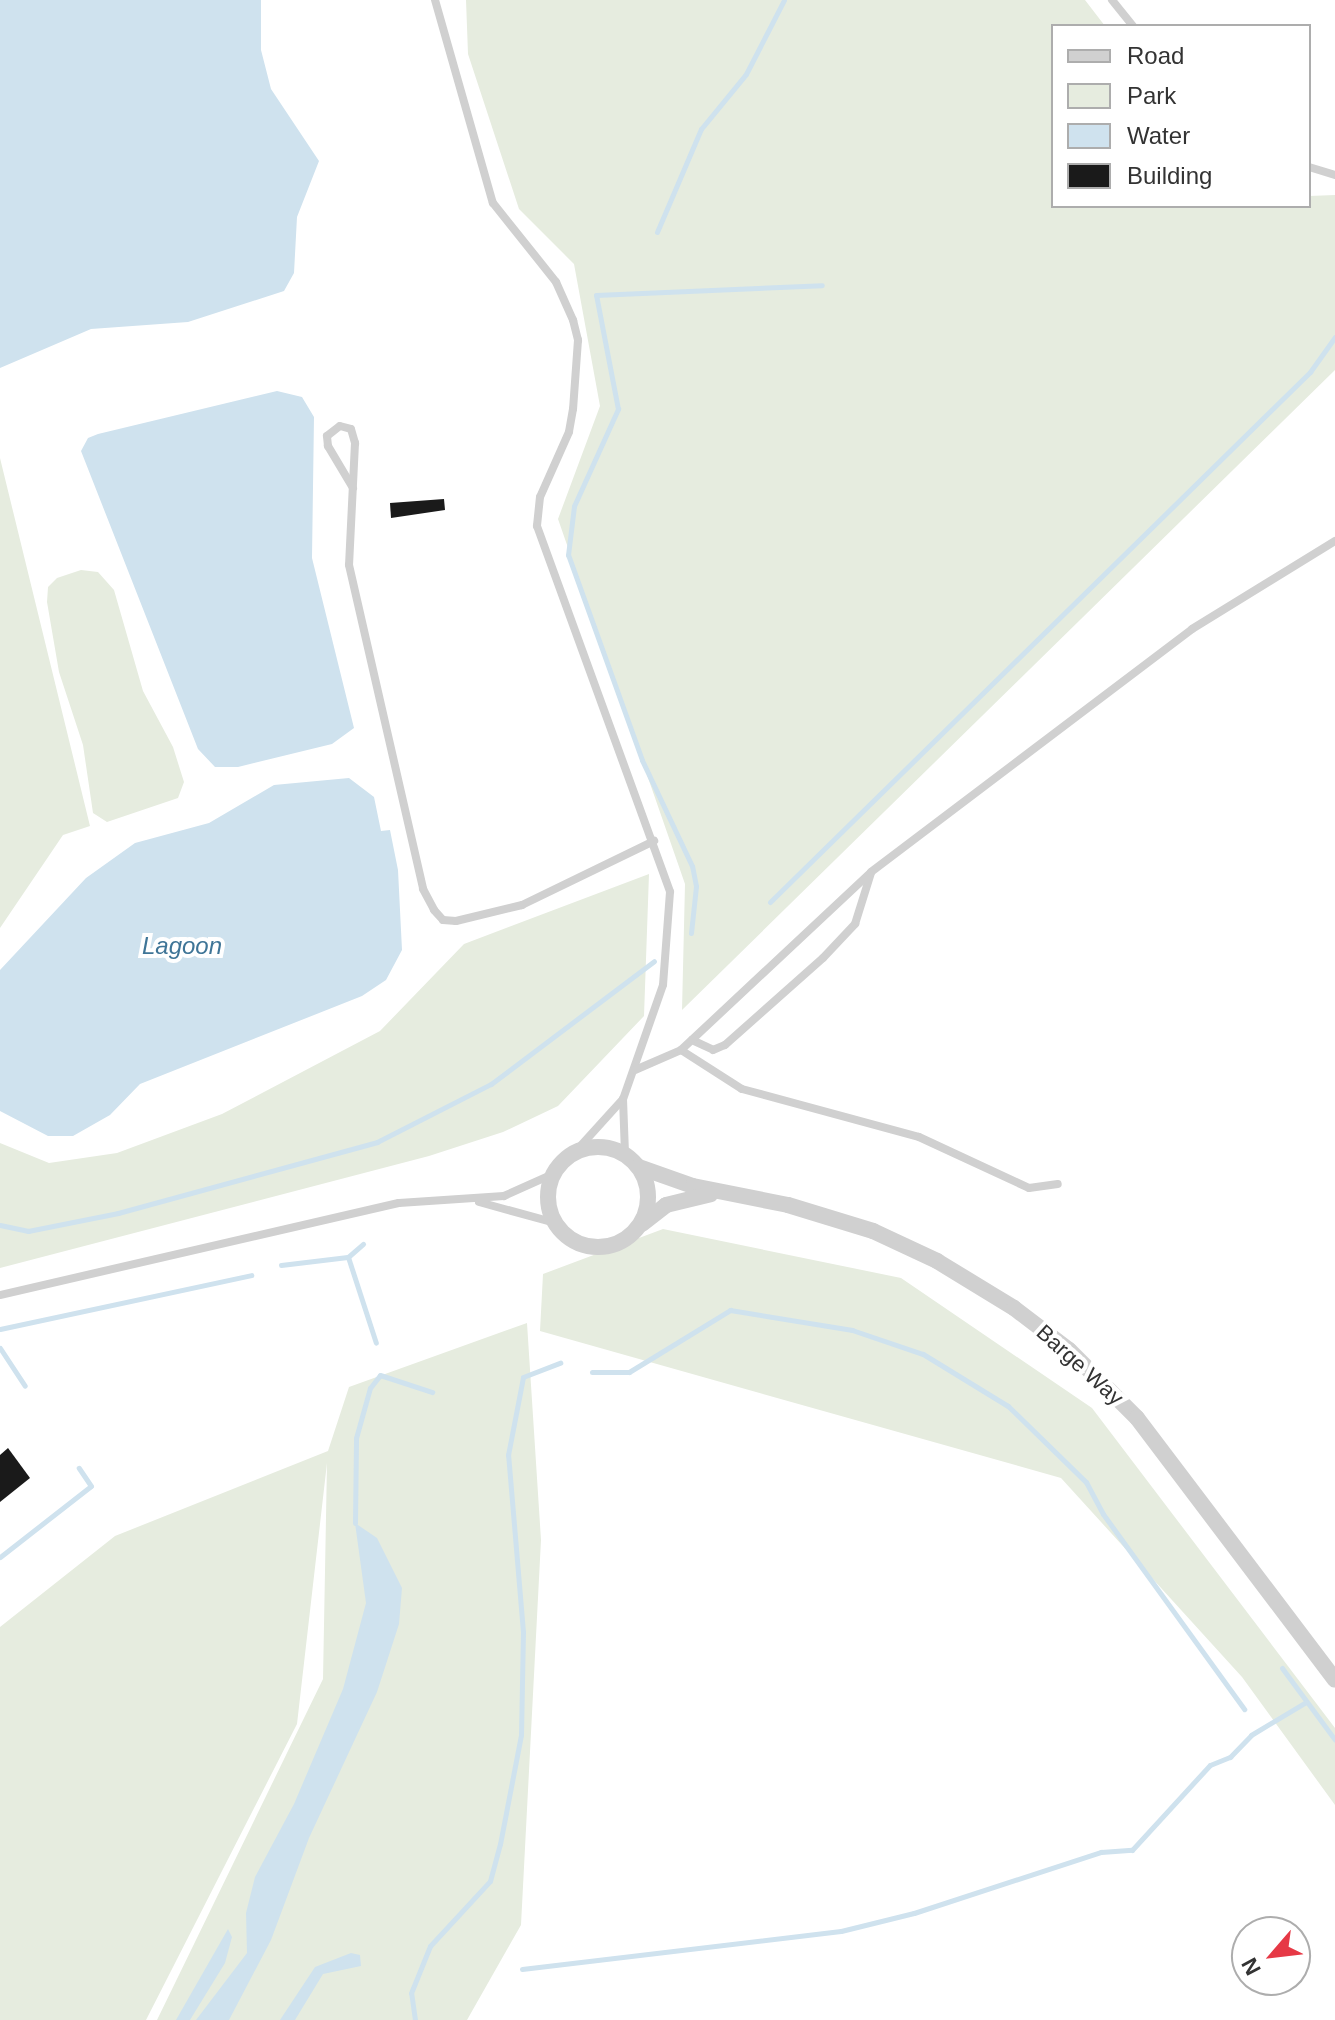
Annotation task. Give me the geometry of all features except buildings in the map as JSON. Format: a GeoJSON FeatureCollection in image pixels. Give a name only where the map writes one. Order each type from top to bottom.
{"type":"FeatureCollection","features":[{"type":"Feature","properties":{"kind":"street"},"geometry":{"type":"LineString","coordinates":[[601,1147],[625,1154],[639,1167],[649,1197],[639,1227],[627,1238],[598,1247],[569,1238],[555,1223],[548,1191],[553,1174],[576,1151],[601,1147]]}},
{"type":"Feature","properties":{"kind":"street","name":"Barge Way"},"geometry":{"type":"LineString","coordinates":[[639,1167],[720,1193],[788,1205],[890,1238],[979,1285],[1069,1350],[1153,1437],[1335,1680]]}},
{"type":"Feature","properties":{"kind":"street","name":"Barge Way"},"geometry":{"type":"LineString","coordinates":[[639,1227],[666,1205],[720,1193]]}},
{"type":"Feature","properties":{"kind":"lane"},"geometry":{"type":"LineString","coordinates":[[435,0],[493,203],[556,282],[573,320],[578,340],[569,432],[540,497],[537,526],[670,892],[669,948],[660,998],[623,1099],[620,1131],[625,1154]]}},
{"type":"Feature","properties":{"kind":"lane"},"geometry":{"type":"LineString","coordinates":[[1112,0],[1131,24]]}},
{"type":"Feature","properties":{"kind":"lane"},"geometry":{"type":"LineString","coordinates":[[1311,168],[1335,175]]}},
{"type":"Feature","properties":{"kind":"lane"},"geometry":{"type":"LineString","coordinates":[[353,488],[327,441],[340,426],[347,426],[354,439],[353,488],[349,565],[423,889],[434,910],[451,921],[522,905],[654,841]]}},
{"type":"Feature","properties":{"kind":"lane"},"geometry":{"type":"LineString","coordinates":[[635,1070],[681,1050],[871,872],[1192,629],[1335,541]]}},
{"type":"Feature","properties":{"kind":"lane"},"geometry":{"type":"LineString","coordinates":[[692,1040],[713,1050],[725,1045],[823,958],[855,924],[871,872]]}},
{"type":"Feature","properties":{"kind":"lane"},"geometry":{"type":"LineString","coordinates":[[681,1050],[742,1089],[919,1137],[1029,1188],[1058,1184]]}},
{"type":"Feature","properties":{"kind":"lane"},"geometry":{"type":"LineString","coordinates":[[576,1151],[623,1099]]}},
{"type":"Feature","properties":{"kind":"lane"},"geometry":{"type":"LineString","coordinates":[[0,1295],[399,1203],[474,1201],[504,1196],[553,1174]]}},
{"type":"Feature","properties":{"kind":"lane"},"geometry":{"type":"LineString","coordinates":[[474,1201],[555,1223]]}},
{"type":"Feature","properties":{"kind":"green space"},"geometry":{"type":"Polygon","coordinates":[[[466,0],[1085,0],[1103,24],[1051,24],[1051,208],[1311,208],[1311,196],[1335,195],[1335,370],[682,1010],[685,884],[558,519],[600,406],[574,264],[519,209],[468,54],[466,0]]]}},
{"type":"Feature","properties":{"kind":"green space"},"geometry":{"type":"Polygon","coordinates":[[[0,458],[90,826],[63,835],[0,928],[0,458]]]}},
{"type":"Feature","properties":{"kind":"green space"},"geometry":{"type":"Polygon","coordinates":[[[81,570],[98,572],[114,590],[143,691],[173,747],[184,782],[178,798],[107,822],[93,813],[83,745],[59,672],[47,602],[48,587],[57,578],[81,570]]]}},
{"type":"Feature","properties":{"kind":"green space"},"geometry":{"type":"Polygon","coordinates":[[[649,874],[644,1016],[558,1106],[503,1132],[429,1156],[0,1268],[0,1143],[49,1163],[117,1153],[222,1114],[380,1031],[464,944],[649,874]]]}},
{"type":"Feature","properties":{"kind":"green space"},"geometry":{"type":"Polygon","coordinates":[[[663,1229],[901,1278],[1092,1408],[1335,1728],[1335,1805],[1242,1677],[1061,1478],[540,1331],[543,1274],[663,1229]]]}},
{"type":"Feature","properties":{"kind":"green space"},"geometry":{"type":"Polygon","coordinates":[[[527,1323],[541,1540],[521,1925],[467,2020],[157,2020],[323,1679],[327,1463],[297,1724],[146,2020],[0,2020],[0,1627],[115,1536],[328,1451],[349,1387],[527,1323]]]}},
{"type":"Feature","properties":{"kind":"water"},"geometry":{"type":"Polygon","coordinates":[[[0,0],[261,0],[261,50],[271,89],[319,161],[297,217],[294,273],[284,291],[188,322],[91,329],[0,368],[0,0]]]}},
{"type":"Feature","properties":{"kind":"water"},"geometry":{"type":"Polygon","coordinates":[[[277,391],[302,397],[314,417],[312,558],[354,728],[332,744],[238,767],[215,767],[198,749],[81,451],[88,438],[98,434],[277,391]]]}},
{"type":"Feature","properties":{"kind":"water","name":"Lagoon"},"geometry":{"type":"Polygon","coordinates":[[[349,778],[374,797],[381,831],[390,830],[398,870],[402,950],[386,980],[362,996],[140,1084],[110,1115],[73,1136],[48,1136],[0,1111],[0,970],[86,878],[135,843],[209,823],[274,785],[349,778]]]}},
{"type":"Feature","properties":{"kind":"water"},"geometry":{"type":"Polygon","coordinates":[[[355,1523],[377,1538],[402,1588],[399,1624],[377,1692],[309,1838],[271,1940],[229,2020],[196,2020],[247,1953],[246,1913],[255,1877],[294,1804],[343,1689],[366,1603],[355,1523]]]}},
{"type":"Feature","properties":{"kind":"water"},"geometry":{"type":"Polygon","coordinates":[[[228,1929],[232,1937],[225,1963],[190,2020],[176,2020],[228,1929]]]}},
{"type":"Feature","properties":{"kind":"water"},"geometry":{"type":"Polygon","coordinates":[[[351,1953],[360,1955],[361,1966],[323,1974],[295,2020],[280,2020],[315,1967],[351,1953]]]}},
{"type":"Feature","properties":{"kind":"waterway"},"geometry":{"type":"LineString","coordinates":[[657,232],[701,129],[746,74],[784,0]]}},
{"type":"Feature","properties":{"kind":"waterway"},"geometry":{"type":"LineString","coordinates":[[691,933],[696,886],[692,866],[642,760],[568,555],[574,506],[618,409],[596,295],[822,285]]}},
{"type":"Feature","properties":{"kind":"waterway"},"geometry":{"type":"LineString","coordinates":[[770,902],[1310,372],[1335,337]]}},
{"type":"Feature","properties":{"kind":"waterway"},"geometry":{"type":"LineString","coordinates":[[0,1225],[28,1231],[118,1213],[377,1142],[491,1084],[654,961]]}},
{"type":"Feature","properties":{"kind":"waterway"},"geometry":{"type":"LineString","coordinates":[[348,1257],[363,1244]]}},
{"type":"Feature","properties":{"kind":"waterway"},"geometry":{"type":"LineString","coordinates":[[281,1265],[348,1257],[376,1343]]}},
{"type":"Feature","properties":{"kind":"waterway"},"geometry":{"type":"LineString","coordinates":[[0,1329],[251,1275]]}},
{"type":"Feature","properties":{"kind":"waterway"},"geometry":{"type":"LineString","coordinates":[[592,1372],[629,1372],[730,1310],[852,1330],[923,1354],[1008,1406],[1086,1482],[1103,1514],[1244,1709]]}},
{"type":"Feature","properties":{"kind":"waterway"},"geometry":{"type":"LineString","coordinates":[[0,1348],[25,1386]]}},
{"type":"Feature","properties":{"kind":"waterway"},"geometry":{"type":"LineString","coordinates":[[415,2020],[411,1993],[430,1946],[490,1881],[500,1844],[521,1735],[523,1632],[508,1455],[523,1377],[560,1363]]}},
{"type":"Feature","properties":{"kind":"waterway"},"geometry":{"type":"LineString","coordinates":[[355,1523],[356,1438],[370,1388],[380,1375],[432,1392]]}},
{"type":"Feature","properties":{"kind":"waterway"},"geometry":{"type":"LineString","coordinates":[[0,1557],[91,1486],[79,1468]]}},
{"type":"Feature","properties":{"kind":"waterway"},"geometry":{"type":"LineString","coordinates":[[1282,1668],[1335,1740]]}},
{"type":"Feature","properties":{"kind":"waterway"},"geometry":{"type":"LineString","coordinates":[[522,1969],[841,1931],[914,1913],[1101,1852],[1132,1850],[1210,1765],[1230,1757],[1251,1735],[1306,1702]]}}]}
